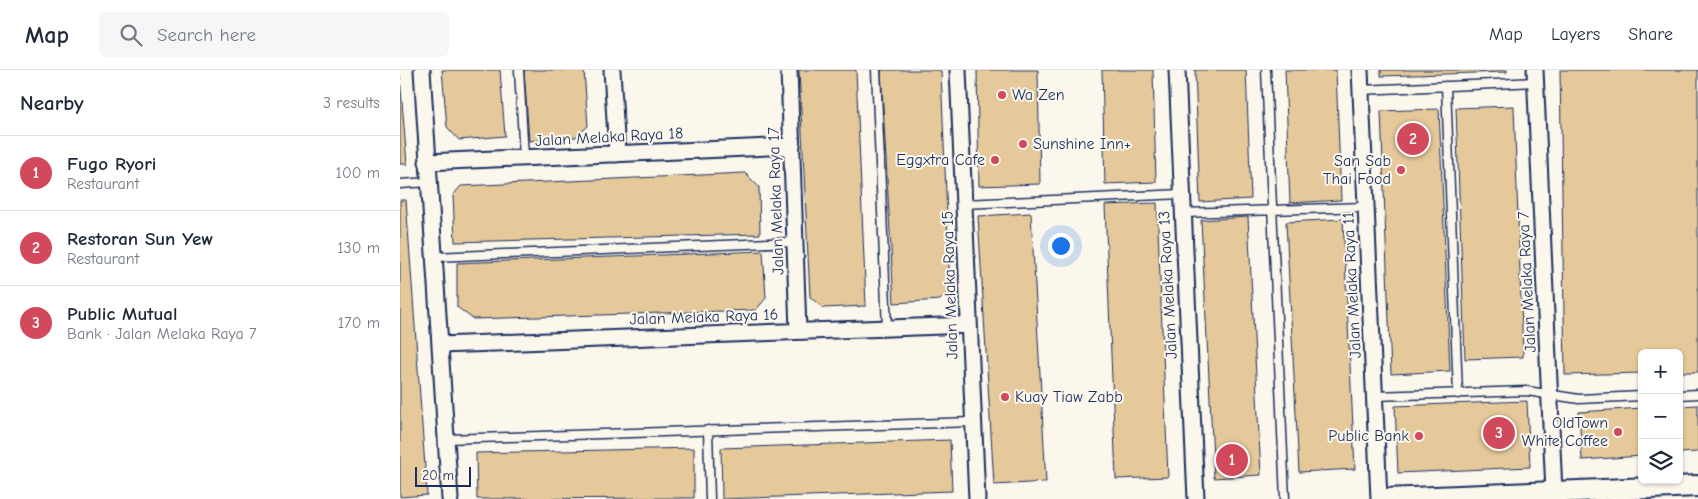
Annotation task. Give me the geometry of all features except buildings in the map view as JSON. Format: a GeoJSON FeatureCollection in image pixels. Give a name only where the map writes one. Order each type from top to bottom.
{"type":"FeatureCollection","features":[{"type":"Feature","properties":{"kind":"main road"},"geometry":{"type":"LineString","coordinates":[[1386,499],[1564,494],[1698,486]]}},
{"type":"Feature","properties":{"kind":"street"},"geometry":{"type":"LineString","coordinates":[[422,70],[450,499]]}},
{"type":"Feature","properties":{"kind":"street"},"geometry":{"type":"LineString","coordinates":[[612,70],[617,154]]}},
{"type":"Feature","properties":{"kind":"street","name":"Jalan Melaka Raya 17"},"geometry":{"type":"LineString","coordinates":[[789,70],[798,331]]}},
{"type":"Feature","properties":{"kind":"street","name":"Jalan Melaka Raya 15"},"geometry":{"type":"LineString","coordinates":[[958,70],[976,499]]}},
{"type":"Feature","properties":{"kind":"street","name":"Jalan Melaka Raya 13"},"geometry":{"type":"LineString","coordinates":[[1177,70],[1196,499]]}},
{"type":"Feature","properties":{"kind":"street","name":"Jalan Melaka Raya 11"},"geometry":{"type":"LineString","coordinates":[[1360,70],[1379,499]]}},
{"type":"Feature","properties":{"kind":"street","name":"Jalan Melaka Raya 7"},"geometry":{"type":"LineString","coordinates":[[1536,76],[1550,395],[1564,494]]}},
{"type":"Feature","properties":{"kind":"street","name":"Jalan Melaka Raya 18"},"geometry":{"type":"LineString","coordinates":[[428,162],[792,146]]}},
{"type":"Feature","properties":{"kind":"street","name":"Jalan Melaka Raya 16"},"geometry":{"type":"LineString","coordinates":[[440,345],[970,325]]}},
{"type":"Feature","properties":{"kind":"lane"},"geometry":{"type":"LineString","coordinates":[[519,70],[524,158]]}},
{"type":"Feature","properties":{"kind":"lane"},"geometry":{"type":"LineString","coordinates":[[876,70],[887,328]]}},
{"type":"Feature","properties":{"kind":"lane"},"geometry":{"type":"LineString","coordinates":[[1266,70],[1285,499]]}},
{"type":"Feature","properties":{"kind":"lane"},"geometry":{"type":"LineString","coordinates":[[1361,90],[1446,86],[1536,76]]}},
{"type":"Feature","properties":{"kind":"lane"},"geometry":{"type":"LineString","coordinates":[[1446,86],[1458,394]]}},
{"type":"Feature","properties":{"kind":"lane"},"geometry":{"type":"LineString","coordinates":[[400,184],[429,182]]}},
{"type":"Feature","properties":{"kind":"lane"},"geometry":{"type":"LineString","coordinates":[[964,204],[1182,194]]}},
{"type":"Feature","properties":{"kind":"lane"},"geometry":{"type":"LineString","coordinates":[[1183,213],[1366,207]]}},
{"type":"Feature","properties":{"kind":"lane"},"geometry":{"type":"LineString","coordinates":[[434,257],[795,242]]}},
{"type":"Feature","properties":{"kind":"lane"},"geometry":{"type":"LineString","coordinates":[[1375,396],[1527,391],[1579,399],[1638,396]]}},
{"type":"Feature","properties":{"kind":"lane"},"geometry":{"type":"LineString","coordinates":[[1683,395],[1698,394]]}},
{"type":"Feature","properties":{"kind":"lane"},"geometry":{"type":"LineString","coordinates":[[447,439],[973,422]]}},
{"type":"Feature","properties":{"kind":"lane"},"geometry":{"type":"LineString","coordinates":[[708,430],[710,499]]}},
{"type":"Feature","properties":{"kind":"place","name":"Wa Zen"},"geometry":{"type":"Point","coordinates":[1002,95]}},
{"type":"Feature","properties":{"kind":"place","name":"Restoran Sun Yew"},"geometry":{"type":"Point","coordinates":[1413,139]}},
{"type":"Feature","properties":{"kind":"place","name":"Sunshine Inn+"},"geometry":{"type":"Point","coordinates":[1023,144]}},
{"type":"Feature","properties":{"kind":"place","name":"Eggxtra Cafe"},"geometry":{"type":"Point","coordinates":[995,160]}},
{"type":"Feature","properties":{"kind":"place","name":"San Sab Thai Food"},"geometry":{"type":"Point","coordinates":[1401,170]}},
{"type":"Feature","properties":{"kind":"place","name":"Kuay Tiaw Zabb"},"geometry":{"type":"Point","coordinates":[1005,397]}},
{"type":"Feature","properties":{"kind":"place","name":"OldTown White Coffee"},"geometry":{"type":"Point","coordinates":[1618,432]}},
{"type":"Feature","properties":{"kind":"place","name":"Public Mutual"},"geometry":{"type":"Point","coordinates":[1499,433]}},
{"type":"Feature","properties":{"kind":"place","name":"Public Bank"},"geometry":{"type":"Point","coordinates":[1419,436]}},
{"type":"Feature","properties":{"kind":"place","name":"Fugo Ryori"},"geometry":{"type":"Point","coordinates":[1232,460]}}]}
